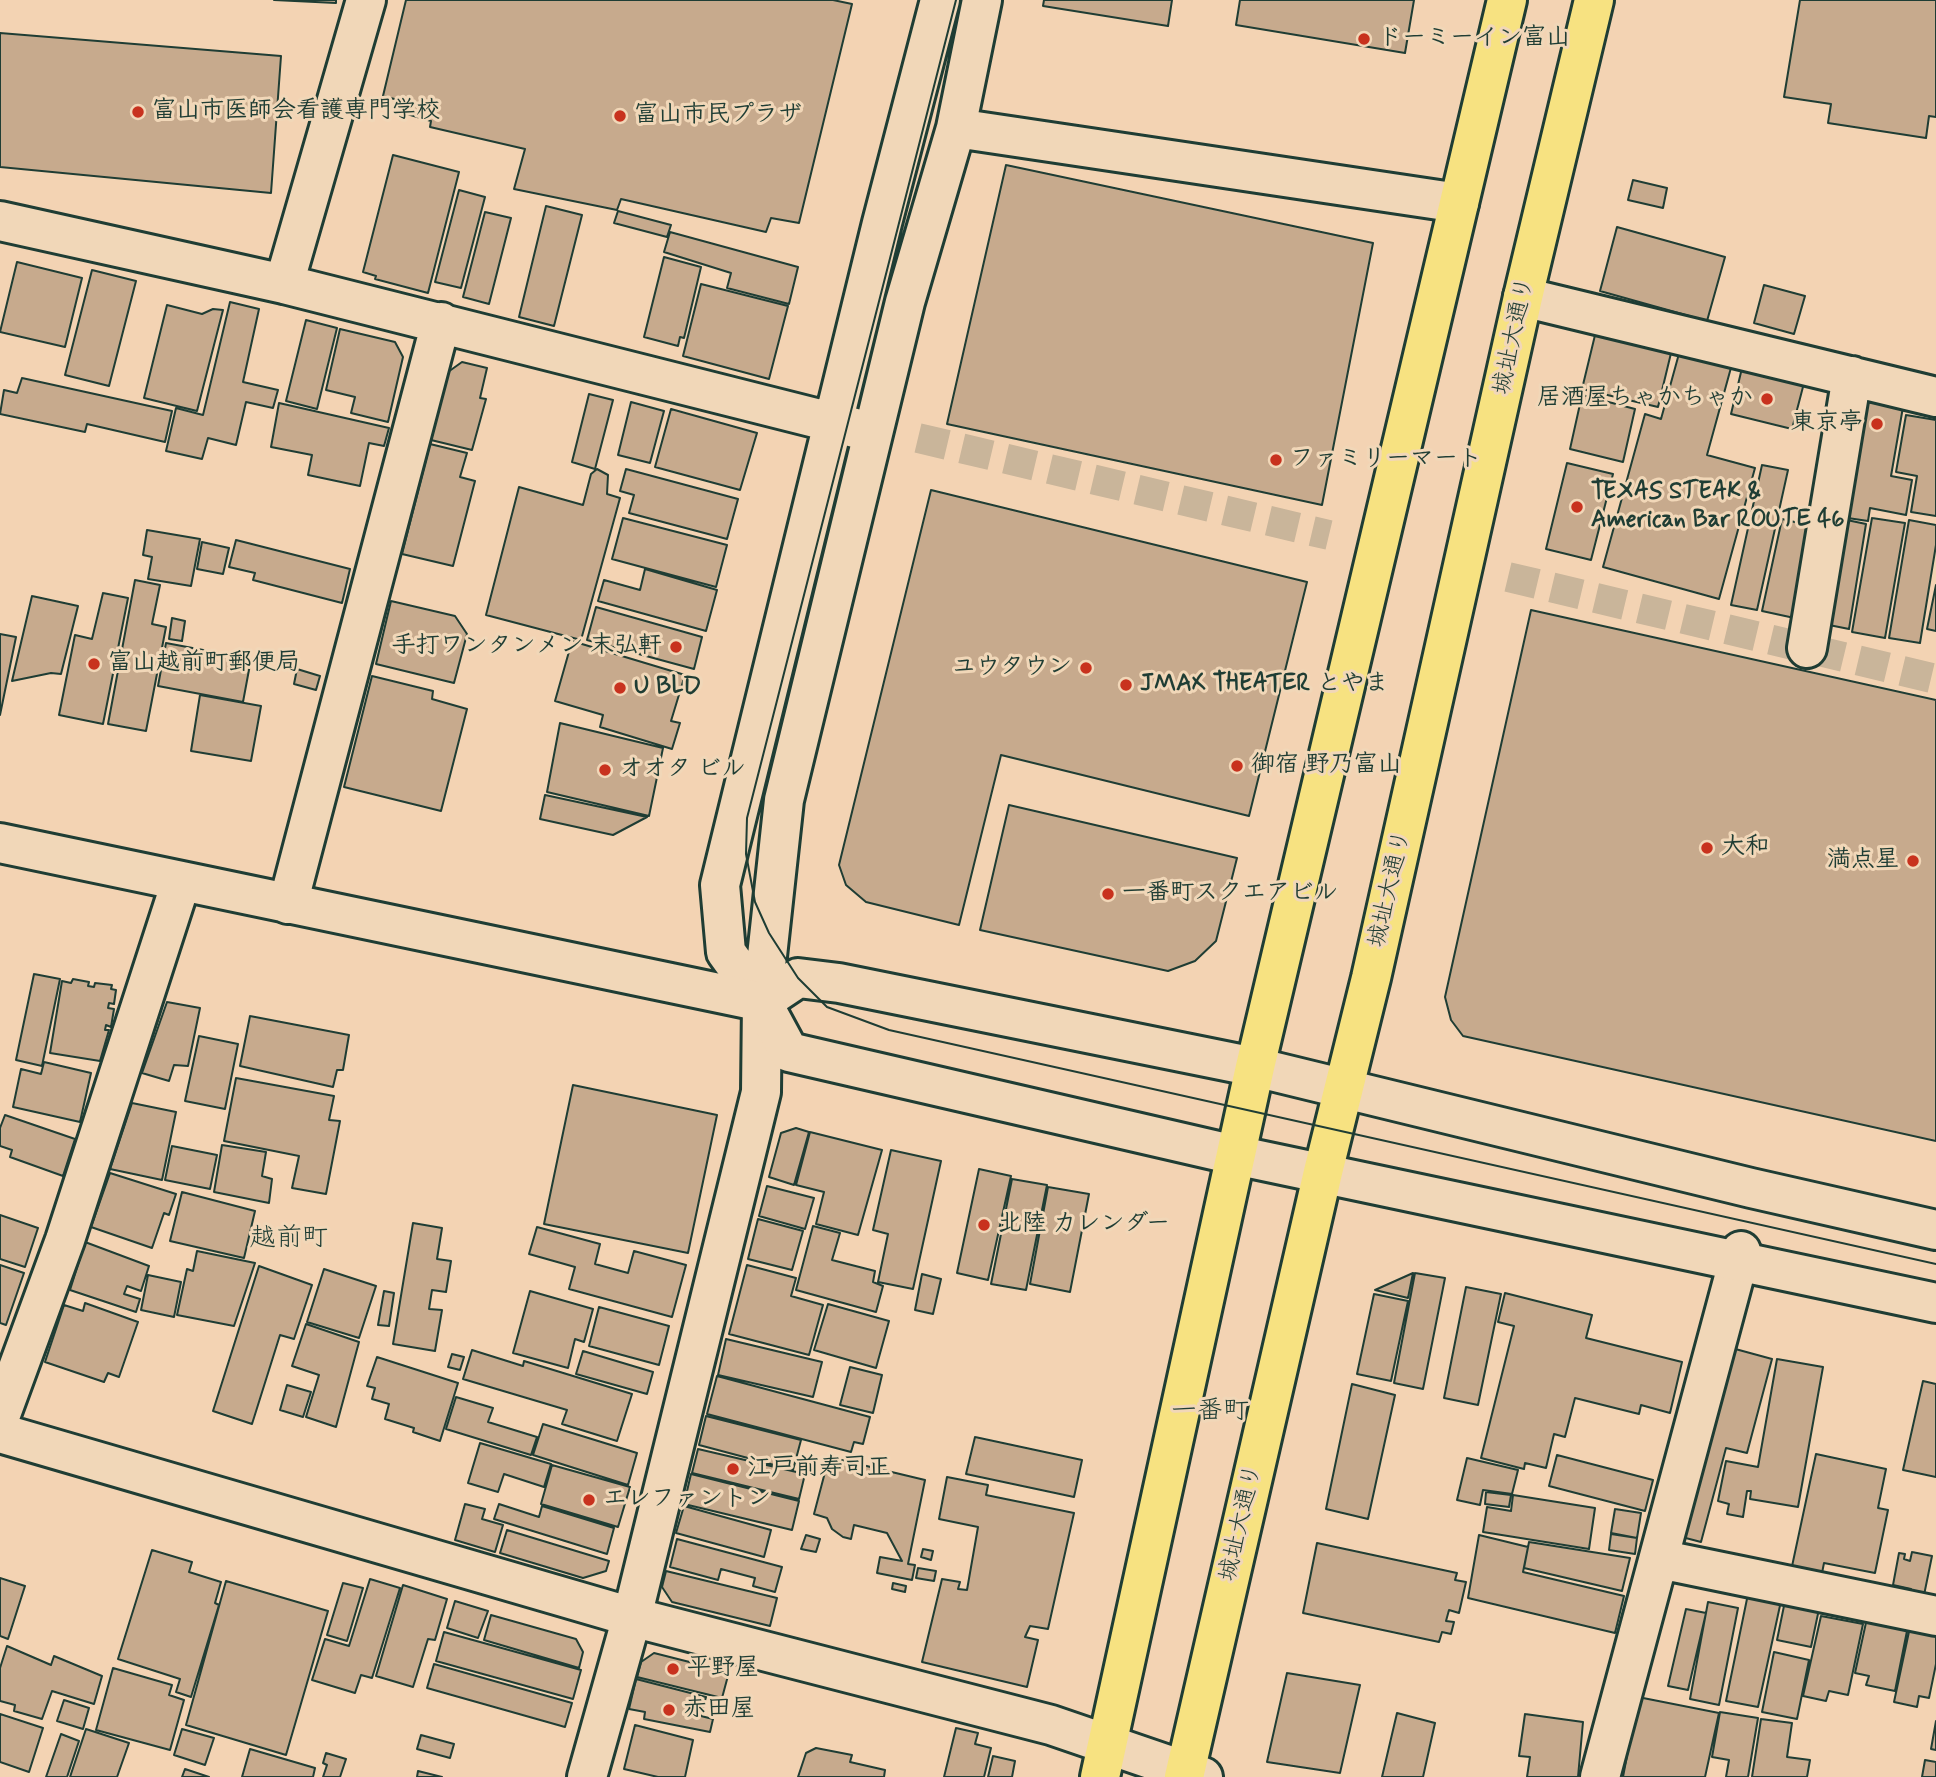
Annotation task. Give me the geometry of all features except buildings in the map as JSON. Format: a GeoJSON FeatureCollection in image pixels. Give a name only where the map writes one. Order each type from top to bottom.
{"type":"FeatureCollection","features":[{"type":"Feature","properties":{"kind":"highway"},"geometry":{"type":"LineString","coordinates":[[1104,1761],[1255,1067],[1507,0]]}},
{"type":"Feature","properties":{"kind":"highway","name":"城址大通り"},"geometry":{"type":"LineString","coordinates":[[1191,1775],[1323,1172],[1346,1089],[1465,567],[1523,297],[1594,0]]}},
{"type":"Feature","properties":{"kind":"street"},"geometry":{"type":"LineString","coordinates":[[284,284],[366,0]]}},
{"type":"Feature","properties":{"kind":"street"},"geometry":{"type":"LineString","coordinates":[[940,0],[720,885],[726,952],[762,1002],[789,1052],[1235,1155],[1739,1256],[1936,1303]]}},
{"type":"Feature","properties":{"kind":"street"},"geometry":{"type":"LineString","coordinates":[[587,1777],[632,1617],[761,1092],[762,1002],[784,800],[905,302],[956,128],[982,0]]}},
{"type":"Feature","properties":{"kind":"street"},"geometry":{"type":"LineString","coordinates":[[956,128],[1459,203]]}},
{"type":"Feature","properties":{"kind":"street"},"geometry":{"type":"LineString","coordinates":[[0,221],[284,284],[873,432]]}},
{"type":"Feature","properties":{"kind":"street"},"geometry":{"type":"LineString","coordinates":[[1523,297],[1936,397]]}},
{"type":"Feature","properties":{"kind":"street"},"geometry":{"type":"LineString","coordinates":[[288,904],[441,322]]}},
{"type":"Feature","properties":{"kind":"street"},"geometry":{"type":"LineString","coordinates":[[1807,648],[1852,376]]}},
{"type":"Feature","properties":{"kind":"street"},"geometry":{"type":"LineString","coordinates":[[0,843],[762,1002],[798,978],[839,983],[1255,1067],[1751,1188],[1936,1230]]}},
{"type":"Feature","properties":{"kind":"street"},"geometry":{"type":"LineString","coordinates":[[0,1417],[65,1241],[181,882]]}},
{"type":"Feature","properties":{"kind":"street"},"geometry":{"type":"LineString","coordinates":[[1600,1777],[1739,1256]]}},
{"type":"Feature","properties":{"kind":"street"},"geometry":{"type":"LineString","coordinates":[[0,1433],[632,1617],[1051,1725],[1104,1761],[1191,1775]]}},
{"type":"Feature","properties":{"kind":"street"},"geometry":{"type":"LineString","coordinates":[[1659,1559],[1936,1616]]}},
{"type":"Feature","properties":{"kind":"tunnel"},"geometry":{"type":"LineString","coordinates":[[918,438],[1329,535]]}},
{"type":"Feature","properties":{"kind":"tunnel"},"geometry":{"type":"LineString","coordinates":[[1508,577],[1936,679]]}},
{"type":"Feature","properties":{"kind":"tram line"},"geometry":{"type":"LineString","coordinates":[[956,0],[747,818],[746,854],[755,902],[769,933],[798,978],[827,1007],[889,1030],[1936,1264]]}},
{"type":"Feature","properties":{"kind":"place","name":"ドーミーイン富山"},"geometry":{"type":"Point","coordinates":[1364,39]}},
{"type":"Feature","properties":{"kind":"place","name":"富山市医師会看護専門学校"},"geometry":{"type":"Point","coordinates":[138,112]}},
{"type":"Feature","properties":{"kind":"place","name":"富山市民プラザ"},"geometry":{"type":"Point","coordinates":[620,116]}},
{"type":"Feature","properties":{"kind":"place","name":"居酒屋ちゃかちゃか"},"geometry":{"type":"Point","coordinates":[1767,399]}},
{"type":"Feature","properties":{"kind":"place","name":"東京亭"},"geometry":{"type":"Point","coordinates":[1877,424]}},
{"type":"Feature","properties":{"kind":"place","name":"ファミリーマート"},"geometry":{"type":"Point","coordinates":[1276,460]}},
{"type":"Feature","properties":{"kind":"place","name":"TEXAS STEAK & American Bar ROUTE 46"},"geometry":{"type":"Point","coordinates":[1577,507]}},
{"type":"Feature","properties":{"kind":"place","name":"手打ワンタンメン 末弘軒"},"geometry":{"type":"Point","coordinates":[676,647]}},
{"type":"Feature","properties":{"kind":"place","name":"富山越前町郵便局"},"geometry":{"type":"Point","coordinates":[94,664]}},
{"type":"Feature","properties":{"kind":"place","name":"ユウタウン"},"geometry":{"type":"Point","coordinates":[1086,668]}},
{"type":"Feature","properties":{"kind":"place","name":"JMAX THEATER とやま"},"geometry":{"type":"Point","coordinates":[1126,685]}},
{"type":"Feature","properties":{"kind":"place","name":"U BLD"},"geometry":{"type":"Point","coordinates":[620,688]}},
{"type":"Feature","properties":{"kind":"place","name":"御宿 野乃富山"},"geometry":{"type":"Point","coordinates":[1237,766]}},
{"type":"Feature","properties":{"kind":"place","name":"オオタ ビル"},"geometry":{"type":"Point","coordinates":[605,770]}},
{"type":"Feature","properties":{"kind":"place","name":"大和"},"geometry":{"type":"Point","coordinates":[1707,848]}},
{"type":"Feature","properties":{"kind":"place","name":"満点星"},"geometry":{"type":"Point","coordinates":[1913,861]}},
{"type":"Feature","properties":{"kind":"place","name":"一番町スクエアビル"},"geometry":{"type":"Point","coordinates":[1108,894]}},
{"type":"Feature","properties":{"kind":"place","name":"北陸 カレンダー"},"geometry":{"type":"Point","coordinates":[984,1225]}},
{"type":"Feature","properties":{"kind":"place","name":"江戸前寿司正"},"geometry":{"type":"Point","coordinates":[733,1469]}},
{"type":"Feature","properties":{"kind":"place","name":"エレファントン"},"geometry":{"type":"Point","coordinates":[589,1500]}},
{"type":"Feature","properties":{"kind":"place","name":"平野屋"},"geometry":{"type":"Point","coordinates":[673,1669]}},
{"type":"Feature","properties":{"kind":"place","name":"赤田屋"},"geometry":{"type":"Point","coordinates":[669,1710]}},
{"type":"Feature","properties":{"kind":"district","name":"越前町"},"geometry":{"type":"Point","coordinates":[289,1240]}},
{"type":"Feature","properties":{"kind":"district","name":"一番町"},"geometry":{"type":"Point","coordinates":[1210,1413]}}]}
